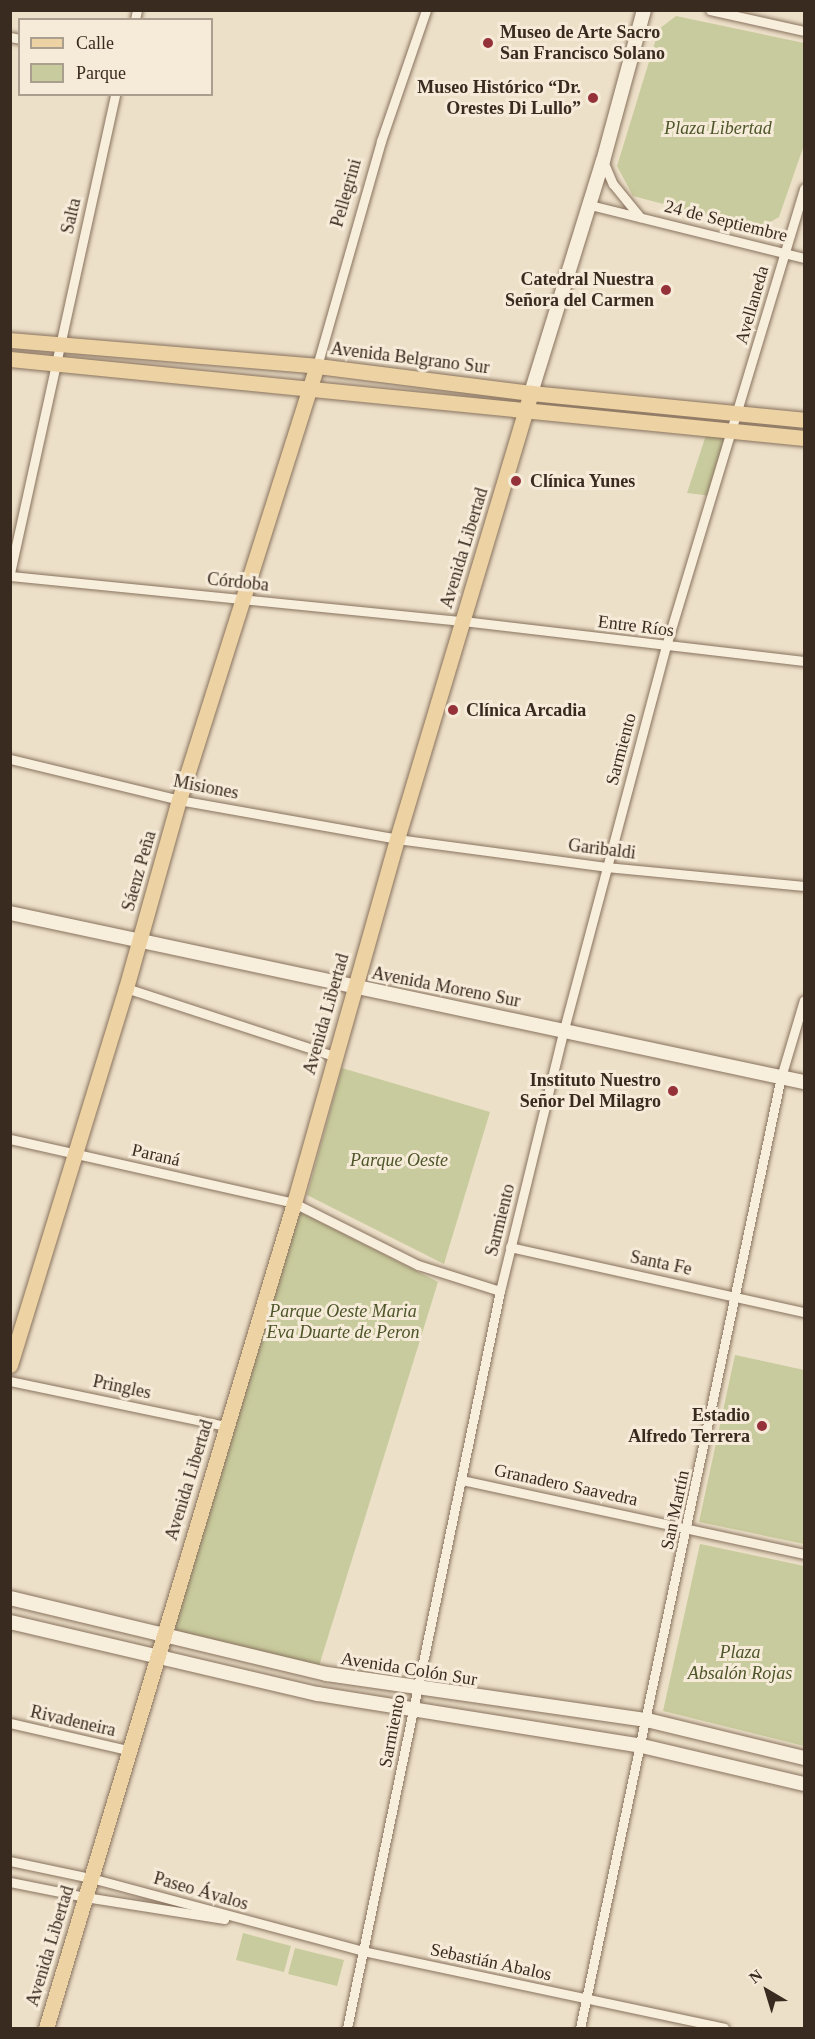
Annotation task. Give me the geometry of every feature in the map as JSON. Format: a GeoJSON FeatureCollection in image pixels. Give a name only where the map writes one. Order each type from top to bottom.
{"type":"FeatureCollection","features":[{"type":"Feature","properties":{"kind":"main road","name":"Avenida Libertad"},"geometry":{"type":"LineString","coordinates":[[46,2028],[294,1203],[353,987],[397,839],[525,412],[590,206],[644,10]]}},
{"type":"Feature","properties":{"kind":"main road","name":"Avenida Belgrano Sur"},"geometry":{"type":"LineString","coordinates":[[10,340],[318,366],[531,393],[804,420]]}},
{"type":"Feature","properties":{"kind":"main road"},"geometry":{"type":"LineString","coordinates":[[10,359],[804,438]]}},
{"type":"Feature","properties":{"kind":"main road","name":"Pellegrini"},"geometry":{"type":"LineString","coordinates":[[312,389],[318,366]]}},
{"type":"Feature","properties":{"kind":"main road","name":"Sáenz Peña"},"geometry":{"type":"LineString","coordinates":[[10,1365],[126,988],[179,800],[312,389]]}},
{"type":"Feature","properties":{"kind":"main road","name":"Avenida Moreno Sur"},"geometry":{"type":"LineString","coordinates":[[10,913],[353,987],[564,1029],[804,1082]]}},
{"type":"Feature","properties":{"kind":"main road","name":"Avenida Colón Sur"},"geometry":{"type":"LineString","coordinates":[[10,1598],[327,1674],[647,1720],[804,1758]]}},
{"type":"Feature","properties":{"kind":"main road"},"geometry":{"type":"LineString","coordinates":[[10,1622],[318,1694],[642,1746],[804,1784]]}},
{"type":"Feature","properties":{"kind":"street","name":"Pellegrini"},"geometry":{"type":"LineString","coordinates":[[318,366],[381,141],[426,10]]}},
{"type":"Feature","properties":{"kind":"street"},"geometry":{"type":"LineString","coordinates":[[710,10],[804,31]]}},
{"type":"Feature","properties":{"kind":"street","name":"Salta"},"geometry":{"type":"LineString","coordinates":[[10,575],[115,96]]}},
{"type":"Feature","properties":{"kind":"street","name":"24 de Septiembre"},"geometry":{"type":"LineString","coordinates":[[603,161],[613,184],[640,217]]}},
{"type":"Feature","properties":{"kind":"street","name":"Avellaneda"},"geometry":{"type":"LineString","coordinates":[[733,431],[804,188]]}},
{"type":"Feature","properties":{"kind":"street","name":"24 de Septiembre"},"geometry":{"type":"LineString","coordinates":[[590,206],[804,258]]}},
{"type":"Feature","properties":{"kind":"street","name":"Sarmiento"},"geometry":{"type":"LineString","coordinates":[[347,2028],[510,1246],[606,867],[666,646],[733,431]]}},
{"type":"Feature","properties":{"kind":"street","name":"Córdoba"},"geometry":{"type":"LineString","coordinates":[[10,575],[463,621]]}},
{"type":"Feature","properties":{"kind":"street","name":"Entre Ríos"},"geometry":{"type":"LineString","coordinates":[[463,621],[804,661]]}},
{"type":"Feature","properties":{"kind":"street","name":"Misiones"},"geometry":{"type":"LineString","coordinates":[[10,759],[179,800],[397,839]]}},
{"type":"Feature","properties":{"kind":"street","name":"Garibaldi"},"geometry":{"type":"LineString","coordinates":[[397,839],[606,867],[804,886]]}},
{"type":"Feature","properties":{"kind":"street"},"geometry":{"type":"LineString","coordinates":[[126,988],[334,1056]]}},
{"type":"Feature","properties":{"kind":"street","name":"San Martín"},"geometry":{"type":"LineString","coordinates":[[580,2028],[738,1297],[781,1077],[804,1000]]}},
{"type":"Feature","properties":{"kind":"street","name":"Paraná"},"geometry":{"type":"LineString","coordinates":[[10,1139],[294,1203]]}},
{"type":"Feature","properties":{"kind":"street"},"geometry":{"type":"LineString","coordinates":[[294,1203],[418,1265],[500,1291]]}},
{"type":"Feature","properties":{"kind":"street","name":"Santa Fe"},"geometry":{"type":"LineString","coordinates":[[510,1246],[804,1311]]}},
{"type":"Feature","properties":{"kind":"street","name":"Pringles"},"geometry":{"type":"LineString","coordinates":[[10,1381],[226,1426]]}},
{"type":"Feature","properties":{"kind":"street","name":"Granadero Saavedra"},"geometry":{"type":"LineString","coordinates":[[462,1480],[804,1554]]}},
{"type":"Feature","properties":{"kind":"street","name":"Rivadeneira"},"geometry":{"type":"LineString","coordinates":[[10,1724],[128,1750]]}},
{"type":"Feature","properties":{"kind":"street","name":"Paseo Ávalos"},"geometry":{"type":"LineString","coordinates":[[10,1861],[91,1878],[253,1922]]}},
{"type":"Feature","properties":{"kind":"street","name":"Paseo Ávalos"},"geometry":{"type":"LineString","coordinates":[[10,1881],[85,1898],[253,1922]]}},
{"type":"Feature","properties":{"kind":"street","name":"Sebastián Abalos"},"geometry":{"type":"LineString","coordinates":[[253,1922],[363,1951],[701,2026],[724,2028]]}},
{"type":"Feature","properties":{"kind":"green space","name":"Plaza Libertad"},"geometry":{"type":"Polygon","coordinates":[[[676,16],[804,43],[804,145],[779,217],[758,229],[633,196],[617,166],[659,29],[676,16]]]}},
{"type":"Feature","properties":{"kind":"green space"},"geometry":{"type":"Polygon","coordinates":[[[706,435],[729,437],[712,496],[687,493],[706,435]]]}},
{"type":"Feature","properties":{"kind":"green space","name":"Parque Oeste"},"geometry":{"type":"Polygon","coordinates":[[[342,1068],[490,1112],[444,1264],[307,1195],[342,1068]]]}},
{"type":"Feature","properties":{"kind":"green space","name":"Parque Oeste Maria Eva Duarte de Peron"},"geometry":{"type":"Polygon","coordinates":[[[296,1210],[438,1282],[319,1666],[168,1630],[296,1210]]]}},
{"type":"Feature","properties":{"kind":"green space","name":"Estadio Alfredo Terrera"},"geometry":{"type":"Polygon","coordinates":[[[735,1355],[804,1370],[804,1544],[699,1522],[735,1355]]]}},
{"type":"Feature","properties":{"kind":"green space","name":"Plaza Absalón Rojas"},"geometry":{"type":"Polygon","coordinates":[[[700,1544],[804,1566],[804,1746],[663,1711],[700,1544]]]}},
{"type":"Feature","properties":{"kind":"green space"},"geometry":{"type":"Polygon","coordinates":[[[243,1933],[291,1946],[284,1972],[236,1960],[243,1933]]]}},
{"type":"Feature","properties":{"kind":"green space"},"geometry":{"type":"Polygon","coordinates":[[[295,1948],[344,1960],[337,1986],[288,1974],[295,1948]]]}},
{"type":"Feature","properties":{"kind":"place","name":"Museo de Arte Sacro San Francisco Solano"},"geometry":{"type":"Point","coordinates":[488,43]}},
{"type":"Feature","properties":{"kind":"place","name":"Museo Histórico “Dr. Orestes Di Lullo”"},"geometry":{"type":"Point","coordinates":[593,98]}},
{"type":"Feature","properties":{"kind":"place","name":"Catedral Nuestra Señora del Carmen"},"geometry":{"type":"Point","coordinates":[666,290]}},
{"type":"Feature","properties":{"kind":"place","name":"Clínica Yunes"},"geometry":{"type":"Point","coordinates":[516,481]}},
{"type":"Feature","properties":{"kind":"place","name":"Clínica Arcadia"},"geometry":{"type":"Point","coordinates":[453,710]}},
{"type":"Feature","properties":{"kind":"place","name":"Instituto Nuestro Señor Del Milagro"},"geometry":{"type":"Point","coordinates":[673,1091]}},
{"type":"Feature","properties":{"kind":"place","name":"Estadio Alfredo Terrera"},"geometry":{"type":"Point","coordinates":[762,1426]}}]}
